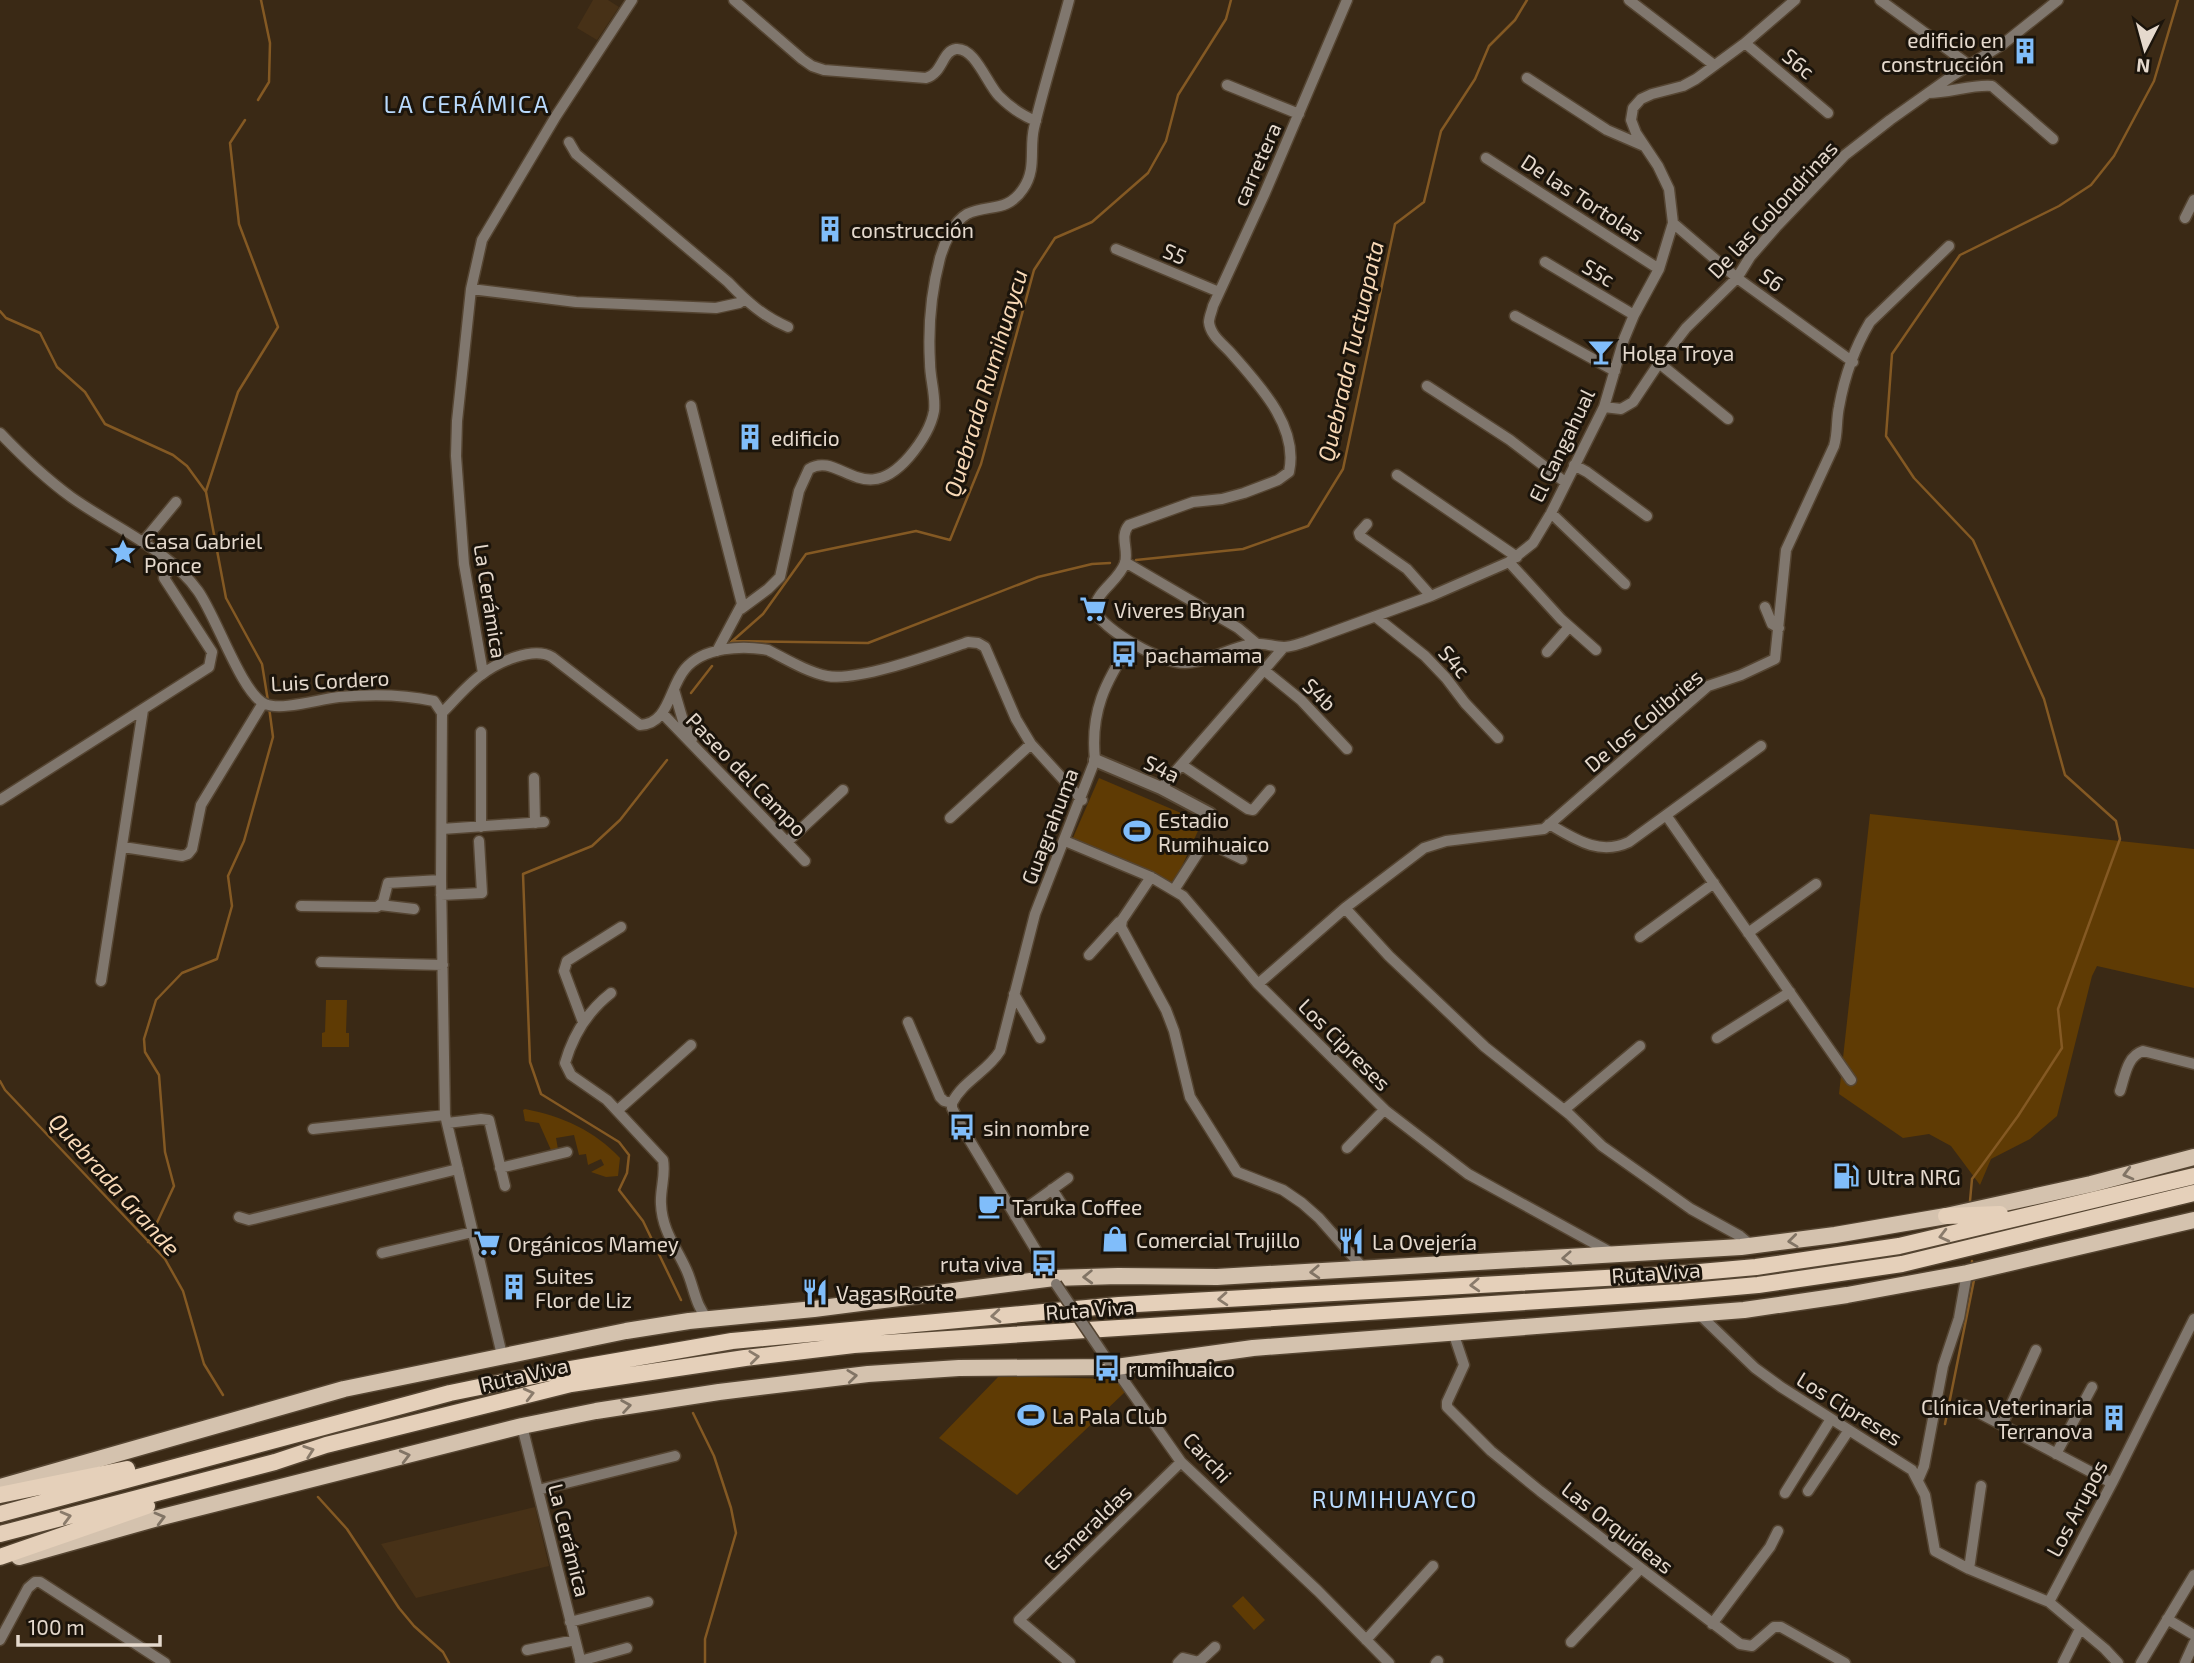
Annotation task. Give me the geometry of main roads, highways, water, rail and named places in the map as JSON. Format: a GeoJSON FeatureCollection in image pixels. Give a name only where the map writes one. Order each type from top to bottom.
{"type":"FeatureCollection","features":[{"type":"Feature","properties":{"kind":"highway","name":"Ruta Viva"},"geometry":{"type":"LineString","coordinates":[[0,1514],[450,1393],[732,1341],[1119,1304],[1677,1274],[1756,1267],[1899,1246],[2194,1176]]}},
{"type":"Feature","properties":{"kind":"highway","name":"Ruta Viva"},"geometry":{"type":"LineString","coordinates":[[0,1534],[275,1462],[326,1445],[571,1384],[854,1345],[1758,1285],[1902,1264],[2194,1193]]}},
{"type":"Feature","properties":{"kind":"highway"},"geometry":{"type":"LineString","coordinates":[[1946,1216],[1970,1217],[2058,1208]]}},
{"type":"Feature","properties":{"kind":"highway"},"geometry":{"type":"LineString","coordinates":[[0,1495],[107,1474],[201,1451],[260,1445]]}},
{"type":"Feature","properties":{"kind":"highway"},"geometry":{"type":"LineString","coordinates":[[0,1556],[275,1462]]}},
{"type":"Feature","properties":{"kind":"main road","name":"Ruta Viva"},"geometry":{"type":"LineString","coordinates":[[0,1487],[344,1389],[502,1355],[689,1321],[1118,1276],[1217,1278],[1752,1246],[1946,1216],[2091,1184],[2194,1157]]}},
{"type":"Feature","properties":{"kind":"main road"},"geometry":{"type":"LineString","coordinates":[[0,1562],[154,1519],[522,1426],[596,1411],[719,1392],[868,1374],[959,1368],[1112,1364],[1253,1348],[1699,1314],[1847,1295],[1967,1273],[2194,1220]]}},
{"type":"Feature","properties":{"kind":"waterway"},"geometry":{"type":"LineString","coordinates":[[258,100],[269,82],[270,43],[261,0]]}},
{"type":"Feature","properties":{"kind":"waterway","name":"Quebrada Rumihuaycu"},"geometry":{"type":"LineString","coordinates":[[729,644],[763,614],[806,554],[916,531],[950,540],[981,464],[1034,270],[1055,238],[1092,222],[1148,173],[1166,141],[1178,95],[1226,19],[1231,0]]}},
{"type":"Feature","properties":{"kind":"waterway","name":"Quebrada Tuctuapata"},"geometry":{"type":"LineString","coordinates":[[1136,560],[1243,549],[1308,526],[1343,469],[1395,224],[1424,202],[1441,131],[1475,79],[1489,46],[1515,20],[1527,0]]}},
{"type":"Feature","properties":{"kind":"waterway"},"geometry":{"type":"LineString","coordinates":[[1970,1201],[1972,1179],[2018,1116],[2062,1048],[2058,1009],[2120,839],[2116,821],[2065,775],[2044,699],[1973,540],[1914,478],[1886,436],[1892,354],[1960,255],[2059,206],[2091,185],[2114,156],[2154,81],[2178,0]]}},
{"type":"Feature","properties":{"kind":"waterway"},"geometry":{"type":"LineString","coordinates":[[206,491],[238,392],[278,327],[239,224],[230,143],[245,120]]}},
{"type":"Feature","properties":{"kind":"waterway"},"geometry":{"type":"LineString","coordinates":[[0,311],[6,318],[40,333],[57,367],[85,392],[105,424],[173,455],[187,466],[206,492],[226,598],[262,664],[268,701]]}},
{"type":"Feature","properties":{"kind":"waterway","name":"Quebrada Tuctuapata"},"geometry":{"type":"LineString","coordinates":[[732,641],[868,643],[1038,577],[1092,564],[1110,563]]}},
{"type":"Feature","properties":{"kind":"waterway","name":"Quebrada Rumihuaycu"},"geometry":{"type":"LineString","coordinates":[[691,693],[712,666]]}},
{"type":"Feature","properties":{"kind":"waterway"},"geometry":{"type":"LineString","coordinates":[[148,1242],[174,1186],[165,1152],[159,1075],[145,1052],[144,1039],[156,1000],[182,973],[217,959],[232,906],[228,876],[244,841],[273,737],[269,707]]}},
{"type":"Feature","properties":{"kind":"waterway","name":"Quebrada Rumihuaycu"},"geometry":{"type":"LineString","coordinates":[[667,760],[620,820],[592,846],[523,874],[530,1062],[541,1094],[619,1142],[629,1155],[627,1173],[619,1190],[643,1221],[681,1300]]}},
{"type":"Feature","properties":{"kind":"waterway","name":"Quebrada Grande"},"geometry":{"type":"LineString","coordinates":[[0,1081],[5,1090],[165,1259],[183,1291],[204,1364],[223,1395]]}},
{"type":"Feature","properties":{"kind":"waterway"},"geometry":{"type":"LineString","coordinates":[[1945,1424],[1974,1280]]}},
{"type":"Feature","properties":{"kind":"waterway","name":"Quebrada Rumihuaycu"},"geometry":{"type":"LineString","coordinates":[[693,1413],[714,1456],[736,1533],[705,1639],[705,1663]]}},
{"type":"Feature","properties":{"kind":"waterway","name":"Quebrada Grande"},"geometry":{"type":"LineString","coordinates":[[318,1497],[347,1529],[399,1608],[414,1626],[443,1652],[449,1663]]}},
{"type":"Feature","properties":{"kind":"place","name":"edificio en construcción"},"geometry":{"type":"Point","coordinates":[2025,51]}},
{"type":"Feature","properties":{"kind":"place","name":"construcción"},"geometry":{"type":"Point","coordinates":[830,229]}},
{"type":"Feature","properties":{"kind":"place","name":"Holga Troya"},"geometry":{"type":"Point","coordinates":[1601,352]}},
{"type":"Feature","properties":{"kind":"place","name":"edificio"},"geometry":{"type":"Point","coordinates":[750,437]}},
{"type":"Feature","properties":{"kind":"place","name":"Casa Gabriel Ponce"},"geometry":{"type":"Point","coordinates":[123,552]}},
{"type":"Feature","properties":{"kind":"place","name":"Viveres Bryan"},"geometry":{"type":"Point","coordinates":[1093,609]}},
{"type":"Feature","properties":{"kind":"place","name":"pachamama"},"geometry":{"type":"Point","coordinates":[1124,654]}},
{"type":"Feature","properties":{"kind":"place","name":"Estadio Rumihuaico"},"geometry":{"type":"Point","coordinates":[1137,831]}},
{"type":"Feature","properties":{"kind":"place","name":"sin nombre"},"geometry":{"type":"Point","coordinates":[962,1127]}},
{"type":"Feature","properties":{"kind":"place","name":"Ultra NRG"},"geometry":{"type":"Point","coordinates":[1846,1176]}},
{"type":"Feature","properties":{"kind":"place","name":"Taruka Coffee"},"geometry":{"type":"Point","coordinates":[991,1206]}},
{"type":"Feature","properties":{"kind":"place","name":"Comercial Trujillo"},"geometry":{"type":"Point","coordinates":[1115,1239]}},
{"type":"Feature","properties":{"kind":"place","name":"La Ovejería"},"geometry":{"type":"Point","coordinates":[1351,1241]}},
{"type":"Feature","properties":{"kind":"place","name":"Orgánicos Mamey"},"geometry":{"type":"Point","coordinates":[487,1243]}},
{"type":"Feature","properties":{"kind":"place","name":"ruta viva"},"geometry":{"type":"Point","coordinates":[1044,1263]}},
{"type":"Feature","properties":{"kind":"place","name":"Suites Flor de Liz"},"geometry":{"type":"Point","coordinates":[514,1287]}},
{"type":"Feature","properties":{"kind":"place","name":"Vagas Route"},"geometry":{"type":"Point","coordinates":[815,1292]}},
{"type":"Feature","properties":{"kind":"place","name":"rumihuaico"},"geometry":{"type":"Point","coordinates":[1107,1368]}},
{"type":"Feature","properties":{"kind":"place","name":"La Pala Club"},"geometry":{"type":"Point","coordinates":[1031,1415]}},
{"type":"Feature","properties":{"kind":"place","name":"Clínica Veterinaria Terranova"},"geometry":{"type":"Point","coordinates":[2114,1418]}},
{"type":"Feature","properties":{"kind":"district","name":"LA CERÁMICA"},"geometry":{"type":"Point","coordinates":[467,103]}},
{"type":"Feature","properties":{"kind":"district","name":"RUMIHUAYCO"},"geometry":{"type":"Point","coordinates":[1395,1498]}}]}
